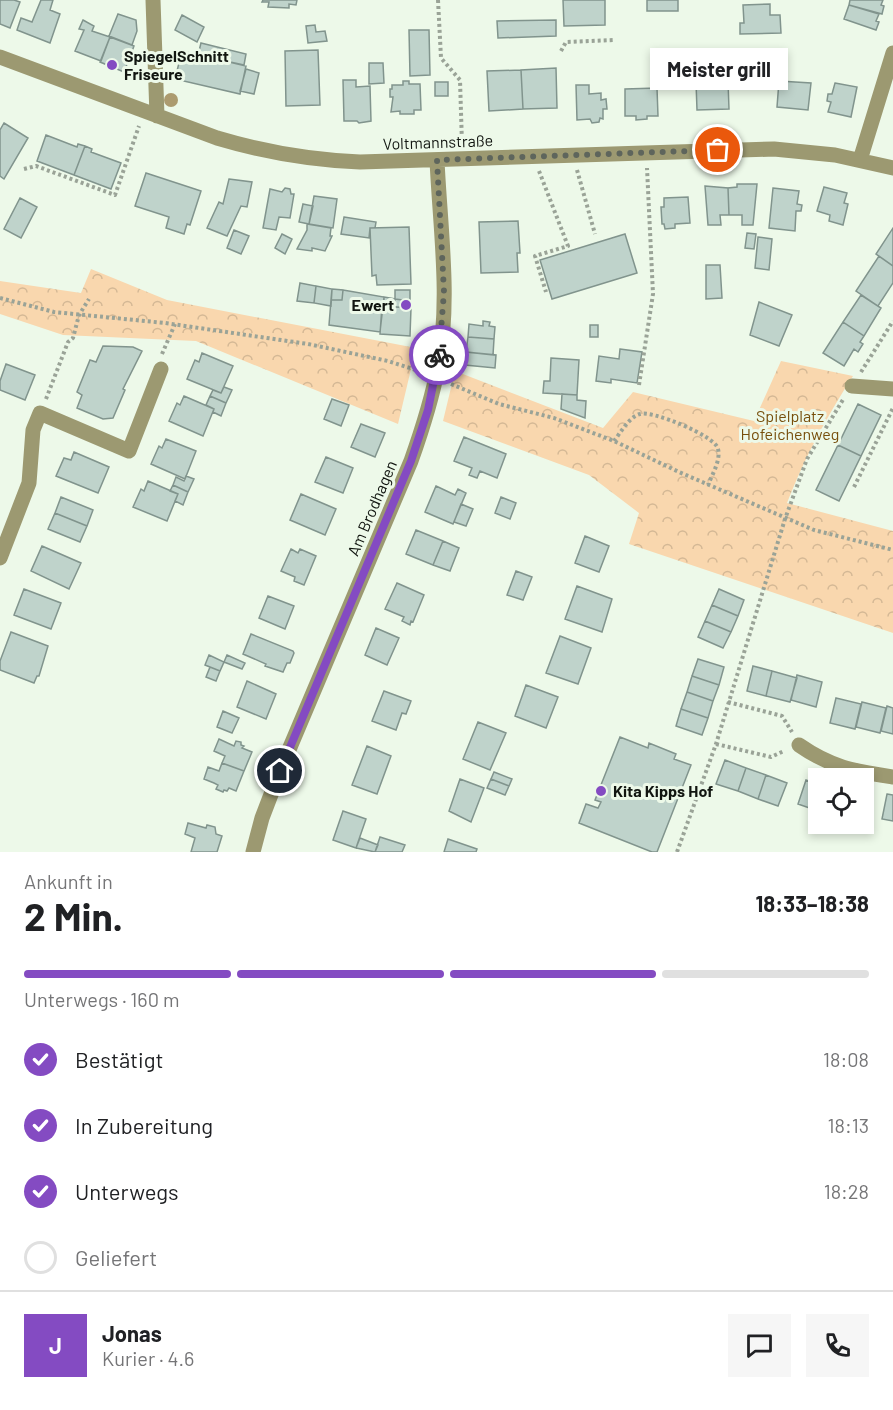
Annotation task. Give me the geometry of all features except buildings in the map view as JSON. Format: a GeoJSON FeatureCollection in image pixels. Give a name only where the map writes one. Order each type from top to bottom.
{"type":"FeatureCollection","features":[{"type":"Feature","properties":{"kind":"street"},"geometry":{"type":"LineString","coordinates":[[151,113],[153,0]]}},
{"type":"Feature","properties":{"kind":"street"},"geometry":{"type":"LineString","coordinates":[[860,160],[893,53]]}},
{"type":"Feature","properties":{"kind":"street"},"geometry":{"type":"LineString","coordinates":[[0,73],[5,59]]}},
{"type":"Feature","properties":{"kind":"street","name":"Voltmannstraße"},"geometry":{"type":"LineString","coordinates":[[5,59],[228,141],[293,156],[360,162],[774,149],[835,155],[893,168]]}},
{"type":"Feature","properties":{"kind":"street","name":"Am Brodhagen"},"geometry":{"type":"LineString","coordinates":[[253,852],[262,818],[280,771],[411,461],[436,378],[442,335],[444,292],[437,160]]}},
{"type":"Feature","properties":{"kind":"street"},"geometry":{"type":"LineString","coordinates":[[0,558],[30,483],[33,430],[40,413],[129,451],[161,369]]}},
{"type":"Feature","properties":{"kind":"street"},"geometry":{"type":"LineString","coordinates":[[852,386],[893,389]]}},
{"type":"Feature","properties":{"kind":"street"},"geometry":{"type":"LineString","coordinates":[[799,745],[821,760],[854,771],[893,777]]}},
{"type":"Feature","properties":{"kind":"path"},"geometry":{"type":"LineString","coordinates":[[438,0],[441,58],[460,80],[461,144],[472,144],[473,159]]}},
{"type":"Feature","properties":{"kind":"path"},"geometry":{"type":"LineString","coordinates":[[561,51],[566,42],[613,40]]}},
{"type":"Feature","properties":{"kind":"path"},"geometry":{"type":"LineString","coordinates":[[24,168],[36,166],[115,195],[151,113]]}},
{"type":"Feature","properties":{"kind":"path"},"geometry":{"type":"LineString","coordinates":[[639,385],[653,294],[646,152]]}},
{"type":"Feature","properties":{"kind":"path"},"geometry":{"type":"LineString","coordinates":[[573,155],[595,234]]}},
{"type":"Feature","properties":{"kind":"path"},"geometry":{"type":"LineString","coordinates":[[533,156],[567,246],[535,256],[546,292]]}},
{"type":"Feature","properties":{"kind":"path"},"geometry":{"type":"LineString","coordinates":[[0,298],[54,312],[175,324],[308,344],[388,361],[499,404],[554,418],[614,441],[785,519],[833,536],[893,550]]}},
{"type":"Feature","properties":{"kind":"path"},"geometry":{"type":"LineString","coordinates":[[40,413],[68,342],[73,338],[80,315],[89,299]]}},
{"type":"Feature","properties":{"kind":"path"},"geometry":{"type":"LineString","coordinates":[[677,852],[716,744],[785,519],[807,459],[893,321]]}},
{"type":"Feature","properties":{"kind":"path"},"geometry":{"type":"LineString","coordinates":[[161,369],[159,360],[175,324]]}},
{"type":"Feature","properties":{"kind":"path"},"geometry":{"type":"LineString","coordinates":[[854,487],[893,408]]}},
{"type":"Feature","properties":{"kind":"path"},"geometry":{"type":"LineString","coordinates":[[614,441],[628,422],[641,413],[648,413],[677,423],[707,437],[718,447],[717,461],[708,485]]}},
{"type":"Feature","properties":{"kind":"path"},"geometry":{"type":"LineString","coordinates":[[716,744],[771,757],[799,745],[782,716],[728,702]]}},
{"type":"Feature","properties":{"kind":"green space"},"geometry":{"type":"Polygon","coordinates":[[[91,269],[167,300],[416,348],[398,424],[196,341],[63,335],[0,314],[0,281],[81,293],[91,269]]]}},
{"type":"Feature","properties":{"kind":"green space","name":"Spielplatz Hofeichenweg"},"geometry":{"type":"Polygon","coordinates":[[[781,361],[853,376],[817,437],[787,503],[893,531],[893,633],[629,544],[639,513],[589,475],[443,421],[455,371],[603,428],[633,392],[754,421],[781,361]]]}},
{"type":"Feature","properties":{"kind":"way so far"},"geometry":{"type":"LineString","coordinates":[[439,355],[444,292],[437,160],[718,150]]}},
{"type":"Feature","properties":{"kind":"place","name":"SpiegelSchnitt Friseure"},"geometry":{"type":"Point","coordinates":[112,65]}},
{"type":"Feature","properties":{"kind":"place","name":"Meister grill"},"geometry":{"type":"Point","coordinates":[718,150]}},
{"type":"Feature","properties":{"kind":"place","name":"Ewert"},"geometry":{"type":"Point","coordinates":[406,305]}},
{"type":"Feature","properties":{"kind":"place","name":"Kita Kipps Hof"},"geometry":{"type":"Point","coordinates":[601,791]}},
{"type":"Feature","properties":{"kind":"route"},"geometry":{"type":"LineString","coordinates":[[280,771],[411,461],[428,410],[439,355]]}}]}
